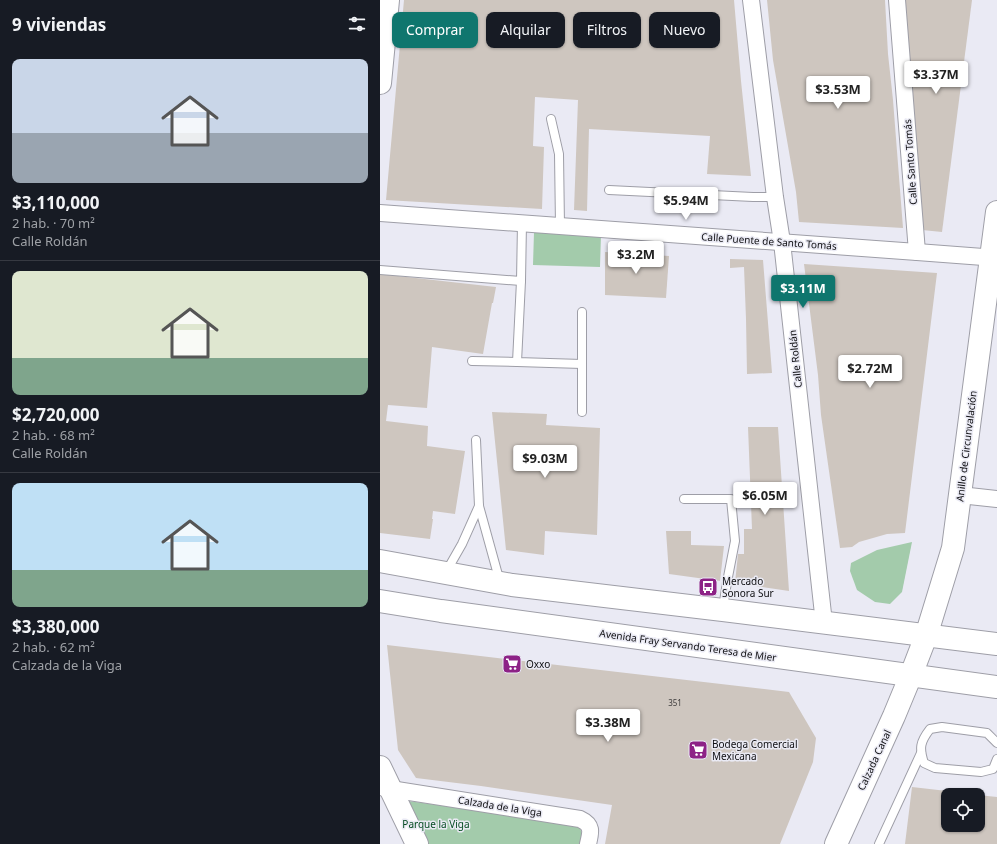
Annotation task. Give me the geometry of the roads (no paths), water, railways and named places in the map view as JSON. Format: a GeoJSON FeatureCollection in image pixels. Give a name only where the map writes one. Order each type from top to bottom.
{"type":"FeatureCollection","features":[{"type":"Feature","properties":{"kind":"main road"},"geometry":{"type":"LineString","coordinates":[[380,83],[385,3]]}},
{"type":"Feature","properties":{"kind":"main road","name":"Anillo de Circunvalación"},"geometry":{"type":"LineString","coordinates":[[911,675],[926,636],[953,548],[994,258],[997,212]]}},
{"type":"Feature","properties":{"kind":"main road"},"geometry":{"type":"LineString","coordinates":[[380,561],[512,585],[997,644]]}},
{"type":"Feature","properties":{"kind":"main road","name":"Avenida Fray Servando Teresa de Mier"},"geometry":{"type":"LineString","coordinates":[[380,601],[441,611],[997,687]]}},
{"type":"Feature","properties":{"kind":"main road","name":"Calzada Canal"},"geometry":{"type":"LineString","coordinates":[[836,844],[911,675]]}},
{"type":"Feature","properties":{"kind":"main road"},"geometry":{"type":"LineString","coordinates":[[380,767],[385,788],[402,812],[417,844]]}},
{"type":"Feature","properties":{"kind":"street","name":"Calle Roldán"},"geometry":{"type":"LineString","coordinates":[[751,0],[775,197],[782,242],[824,623]]}},
{"type":"Feature","properties":{"kind":"street","name":"Calle Santo Tomás"},"geometry":{"type":"LineString","coordinates":[[898,0],[917,252]]}},
{"type":"Feature","properties":{"kind":"street","name":"Calle Puente de Santo Tomás"},"geometry":{"type":"LineString","coordinates":[[380,213],[994,258]]}},
{"type":"Feature","properties":{"kind":"street"},"geometry":{"type":"LineString","coordinates":[[960,495],[997,499]]}},
{"type":"Feature","properties":{"kind":"street","name":"Calzada de la Viga"},"geometry":{"type":"LineString","coordinates":[[385,788],[580,819],[585,821],[590,828],[591,832],[588,844]]}},
{"type":"Feature","properties":{"kind":"lane"},"geometry":{"type":"LineString","coordinates":[[551,119],[559,154],[560,226]]}},
{"type":"Feature","properties":{"kind":"lane"},"geometry":{"type":"LineString","coordinates":[[609,190],[775,197]]}},
{"type":"Feature","properties":{"kind":"lane"},"geometry":{"type":"LineString","coordinates":[[517,362],[522,223]]}},
{"type":"Feature","properties":{"kind":"lane"},"geometry":{"type":"LineString","coordinates":[[380,270],[521,281]]}},
{"type":"Feature","properties":{"kind":"lane"},"geometry":{"type":"LineString","coordinates":[[582,312],[582,412]]}},
{"type":"Feature","properties":{"kind":"lane"},"geometry":{"type":"LineString","coordinates":[[472,361],[582,364]]}},
{"type":"Feature","properties":{"kind":"lane"},"geometry":{"type":"LineString","coordinates":[[476,440],[479,506],[500,582]]}},
{"type":"Feature","properties":{"kind":"lane"},"geometry":{"type":"LineString","coordinates":[[684,499],[731,499],[735,541],[723,610]]}},
{"type":"Feature","properties":{"kind":"lane"},"geometry":{"type":"LineString","coordinates":[[446,573],[462,544],[479,506]]}},
{"type":"Feature","properties":{"kind":"lane"},"geometry":{"type":"LineString","coordinates":[[879,844],[920,753],[923,738],[930,729],[942,727],[987,733],[997,743]]}},
{"type":"Feature","properties":{"kind":"lane"},"geometry":{"type":"LineString","coordinates":[[920,753],[924,763],[935,768],[981,772],[993,768],[997,759]]}},
{"type":"Feature","properties":{"kind":"place","name":"Mercado Sonora Sur"},"geometry":{"type":"Point","coordinates":[708,587]}},
{"type":"Feature","properties":{"kind":"place","name":"Oxxo"},"geometry":{"type":"Point","coordinates":[512,664]}},
{"type":"Feature","properties":{"kind":"place","name":"Bodega Comercial Mexicana"},"geometry":{"type":"Point","coordinates":[698,750]}},
{"type":"Feature","properties":{"kind":"park label","name":"Parque la Viga"},"geometry":{"type":"Point","coordinates":[436,824]}}]}
